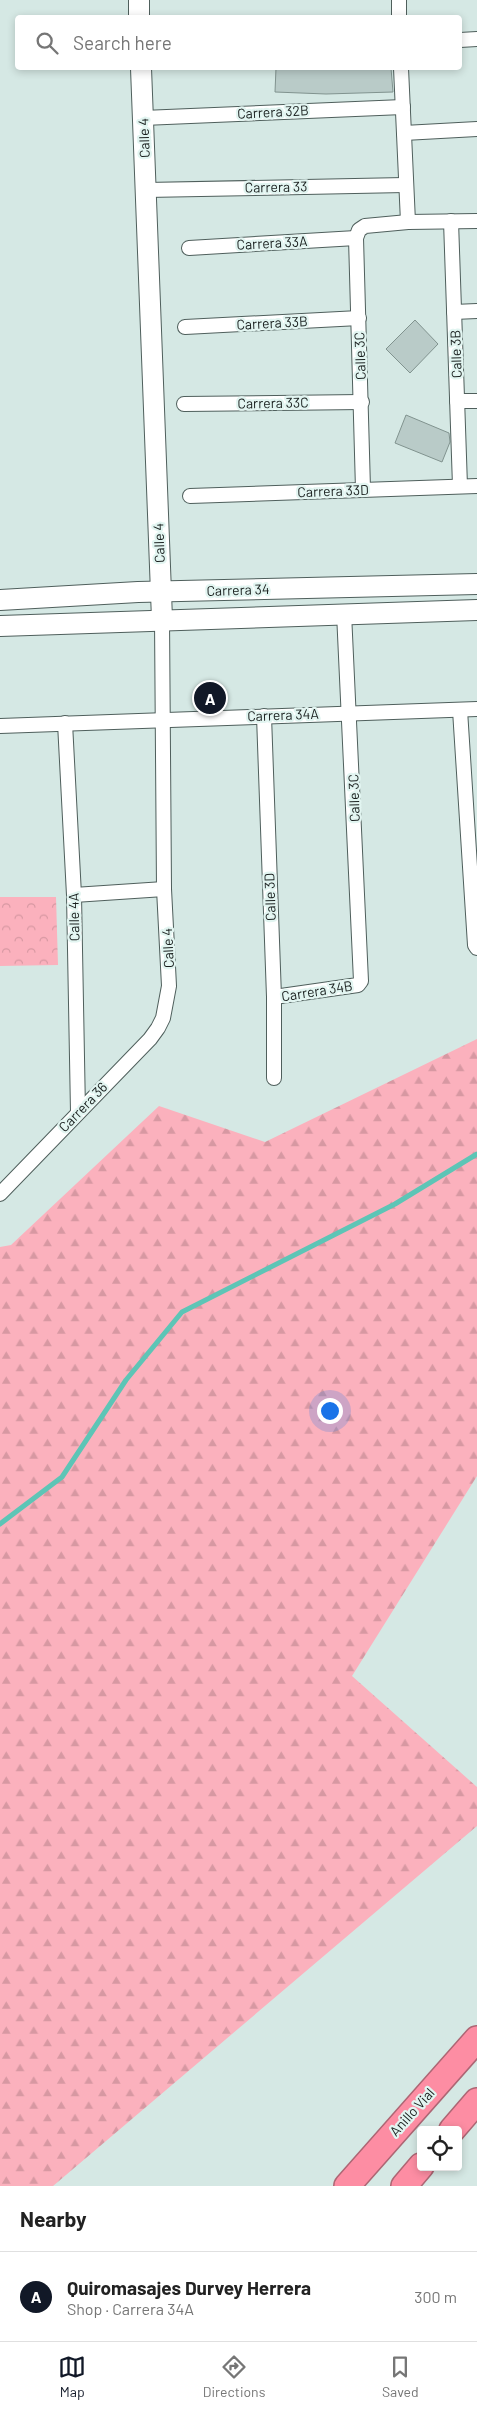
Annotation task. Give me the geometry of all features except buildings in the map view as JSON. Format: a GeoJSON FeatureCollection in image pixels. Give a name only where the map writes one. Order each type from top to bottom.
{"type":"FeatureCollection","features":[{"type":"Feature","properties":{"kind":"highway","name":"Anillo Vial"},"geometry":{"type":"LineString","coordinates":[[346,2186],[477,2039]]}},
{"type":"Feature","properties":{"kind":"highway"},"geometry":{"type":"LineString","coordinates":[[456,2126],[477,2102]]}},
{"type":"Feature","properties":{"kind":"highway"},"geometry":{"type":"LineString","coordinates":[[404,2186],[417,2171]]}},
{"type":"Feature","properties":{"kind":"street"},"geometry":{"type":"LineString","coordinates":[[139,0],[139,15]]}},
{"type":"Feature","properties":{"kind":"street"},"geometry":{"type":"LineString","coordinates":[[399,0],[399,15]]}},
{"type":"Feature","properties":{"kind":"street"},"geometry":{"type":"LineString","coordinates":[[462,40],[477,39]]}},
{"type":"Feature","properties":{"kind":"street","name":"Calle 4"},"geometry":{"type":"LineString","coordinates":[[141,70],[162,619],[164,889],[169,986],[163,1018]]}},
{"type":"Feature","properties":{"kind":"street"},"geometry":{"type":"LineString","coordinates":[[401,70],[408,222]]}},
{"type":"Feature","properties":{"kind":"street","name":"Carrera 32B"},"geometry":{"type":"LineString","coordinates":[[143,118],[403,107]]}},
{"type":"Feature","properties":{"kind":"street"},"geometry":{"type":"LineString","coordinates":[[404,133],[477,129]]}},
{"type":"Feature","properties":{"kind":"street","name":"Carrera 33"},"geometry":{"type":"LineString","coordinates":[[146,190],[406,185]]}},
{"type":"Feature","properties":{"kind":"street","name":"Calle 3B"},"geometry":{"type":"LineString","coordinates":[[451,221],[460,486]]}},
{"type":"Feature","properties":{"kind":"street"},"geometry":{"type":"LineString","coordinates":[[356,238],[359,230],[365,226],[408,222],[477,221]]}},
{"type":"Feature","properties":{"kind":"street","name":"Carrera 33A"},"geometry":{"type":"LineString","coordinates":[[189,248],[356,238]]}},
{"type":"Feature","properties":{"kind":"street","name":"Calle 3C"},"geometry":{"type":"LineString","coordinates":[[356,238],[364,490]]}},
{"type":"Feature","properties":{"kind":"street"},"geometry":{"type":"LineString","coordinates":[[454,312],[477,311]]}},
{"type":"Feature","properties":{"kind":"street","name":"Carrera 33B"},"geometry":{"type":"LineString","coordinates":[[186,327],[359,318]]}},
{"type":"Feature","properties":{"kind":"street"},"geometry":{"type":"LineString","coordinates":[[457,401],[477,401]]}},
{"type":"Feature","properties":{"kind":"street","name":"Carrera 33C"},"geometry":{"type":"LineString","coordinates":[[184,404],[362,402]]}},
{"type":"Feature","properties":{"kind":"street","name":"Carrera 33D"},"geometry":{"type":"LineString","coordinates":[[190,496],[477,486]]}},
{"type":"Feature","properties":{"kind":"street","name":"Carrera 34"},"geometry":{"type":"LineString","coordinates":[[0,600],[161,592],[477,584]]}},
{"type":"Feature","properties":{"kind":"street","name":"Carrera 34"},"geometry":{"type":"LineString","coordinates":[[0,626],[162,619],[477,610]]}},
{"type":"Feature","properties":{"kind":"street","name":"Calle 3C"},"geometry":{"type":"LineString","coordinates":[[344,613],[350,713],[360,984]]}},
{"type":"Feature","properties":{"kind":"street","name":"Carrera 34A"},"geometry":{"type":"LineString","coordinates":[[0,726],[477,709]]}},
{"type":"Feature","properties":{"kind":"street"},"geometry":{"type":"LineString","coordinates":[[460,710],[475,945],[477,948]]}},
{"type":"Feature","properties":{"kind":"street","name":"Calle 3D"},"geometry":{"type":"LineString","coordinates":[[264,716],[274,997],[274,1078]]}},
{"type":"Feature","properties":{"kind":"street","name":"Calle 4A"},"geometry":{"type":"LineString","coordinates":[[65,723],[74,895],[78,1112]]}},
{"type":"Feature","properties":{"kind":"street"},"geometry":{"type":"LineString","coordinates":[[74,895],[164,889]]}},
{"type":"Feature","properties":{"kind":"street","name":"Carrera 34B"},"geometry":{"type":"LineString","coordinates":[[274,997],[360,984]]}},
{"type":"Feature","properties":{"kind":"street","name":"Carrera 36"},"geometry":{"type":"LineString","coordinates":[[0,1194],[150,1038],[163,1018]]}},
{"type":"Feature","properties":{"kind":"street"},"geometry":{"type":"LineString","coordinates":[[0,1186],[0,1194]]}},
{"type":"Feature","properties":{"kind":"green space"},"geometry":{"type":"Polygon","coordinates":[[[0,897],[56,897],[58,965],[0,966],[0,897]]]}},
{"type":"Feature","properties":{"kind":"green space"},"geometry":{"type":"Polygon","coordinates":[[[477,1039],[477,1476],[352,1676],[477,1787],[477,1826],[53,2186],[0,2186],[0,1247],[11,1245],[159,1106],[265,1142],[477,1039]]]}},
{"type":"Feature","properties":{"kind":"waterway"},"geometry":{"type":"LineString","coordinates":[[0,1524],[62,1477],[126,1380],[182,1312],[395,1204],[477,1154]]}},
{"type":"Feature","properties":{"kind":"place","name":"Quiromasajes Durvey Herrera"},"geometry":{"type":"Point","coordinates":[210,698]}}]}
